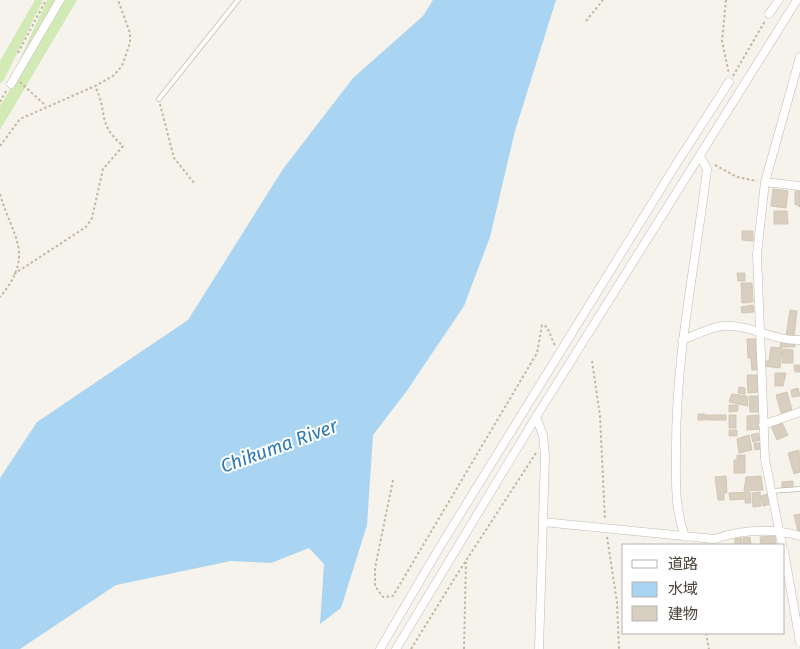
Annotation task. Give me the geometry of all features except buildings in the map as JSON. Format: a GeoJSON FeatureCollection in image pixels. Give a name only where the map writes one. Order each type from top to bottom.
{"type":"FeatureCollection","features":[{"type":"Feature","properties":{"kind":"street"},"geometry":{"type":"LineString","coordinates":[[10,84],[60,0]]}},
{"type":"Feature","properties":{"kind":"street"},"geometry":{"type":"LineString","coordinates":[[769,14],[772,0]]}},
{"type":"Feature","properties":{"kind":"street"},"geometry":{"type":"LineString","coordinates":[[769,14],[779,0]]}},
{"type":"Feature","properties":{"kind":"street"},"geometry":{"type":"LineString","coordinates":[[396,649],[536,417],[797,0]]}},
{"type":"Feature","properties":{"kind":"street"},"geometry":{"type":"LineString","coordinates":[[782,544],[770,492],[763,425],[757,254],[765,182],[800,57]]}},
{"type":"Feature","properties":{"kind":"street"},"geometry":{"type":"LineString","coordinates":[[380,649],[438,550],[562,352],[675,166],[729,82]]}},
{"type":"Feature","properties":{"kind":"street"},"geometry":{"type":"LineString","coordinates":[[684,537],[676,507],[676,402],[682,340],[695,262],[707,169],[700,156]]}},
{"type":"Feature","properties":{"kind":"street"},"geometry":{"type":"LineString","coordinates":[[765,182],[800,186]]}},
{"type":"Feature","properties":{"kind":"street"},"geometry":{"type":"LineString","coordinates":[[682,340],[721,326],[738,326],[780,339],[800,340]]}},
{"type":"Feature","properties":{"kind":"street"},"geometry":{"type":"LineString","coordinates":[[763,425],[800,412]]}},
{"type":"Feature","properties":{"kind":"street"},"geometry":{"type":"LineString","coordinates":[[536,417],[543,436],[544,447],[539,649]]}},
{"type":"Feature","properties":{"kind":"street"},"geometry":{"type":"LineString","coordinates":[[543,522],[714,539],[731,534],[779,530],[800,536]]}},
{"type":"Feature","properties":{"kind":"street"},"geometry":{"type":"LineString","coordinates":[[785,557],[800,642]]}},
{"type":"Feature","properties":{"kind":"lane"},"geometry":{"type":"LineString","coordinates":[[159,99],[238,0]]}},
{"type":"Feature","properties":{"kind":"lane"},"geometry":{"type":"LineString","coordinates":[[770,492],[800,489]]}},
{"type":"Feature","properties":{"kind":"path"},"geometry":{"type":"LineString","coordinates":[[0,146],[20,119],[95,86],[113,76],[122,66],[130,43],[127,23],[118,0]]}},
{"type":"Feature","properties":{"kind":"path"},"geometry":{"type":"LineString","coordinates":[[586,21],[603,0]]}},
{"type":"Feature","properties":{"kind":"path"},"geometry":{"type":"LineString","coordinates":[[726,0],[722,41],[729,82]]}},
{"type":"Feature","properties":{"kind":"path"},"geometry":{"type":"LineString","coordinates":[[729,82],[769,14]]}},
{"type":"Feature","properties":{"kind":"path"},"geometry":{"type":"LineString","coordinates":[[22,83],[46,106]]}},
{"type":"Feature","properties":{"kind":"path"},"geometry":{"type":"LineString","coordinates":[[0,102],[10,84]]}},
{"type":"Feature","properties":{"kind":"path"},"geometry":{"type":"LineString","coordinates":[[14,274],[86,227],[92,218],[103,169],[123,146],[109,134],[104,126],[102,103],[95,86]]}},
{"type":"Feature","properties":{"kind":"path"},"geometry":{"type":"LineString","coordinates":[[159,99],[174,158],[195,184]]}},
{"type":"Feature","properties":{"kind":"path"},"geometry":{"type":"LineString","coordinates":[[700,156],[737,177],[765,182]]}},
{"type":"Feature","properties":{"kind":"path"},"geometry":{"type":"LineString","coordinates":[[0,194],[19,242],[19,258],[14,274],[9,286],[0,297]]}},
{"type":"Feature","properties":{"kind":"path"},"geometry":{"type":"LineString","coordinates":[[393,480],[375,568],[375,586],[383,597],[392,596],[537,354],[542,325],[547,326],[556,348],[562,352]]}},
{"type":"Feature","properties":{"kind":"path"},"geometry":{"type":"LineString","coordinates":[[592,361],[600,416],[606,528],[617,602],[619,649]]}},
{"type":"Feature","properties":{"kind":"path"},"geometry":{"type":"LineString","coordinates":[[411,649],[535,454],[544,447]]}},
{"type":"Feature","properties":{"kind":"path"},"geometry":{"type":"LineString","coordinates":[[464,649],[466,562]]}},
{"type":"Feature","properties":{"kind":"path"},"geometry":{"type":"LineString","coordinates":[[706,634],[710,649]]}},
{"type":"Feature","properties":{"kind":"green space"},"geometry":{"type":"Polygon","coordinates":[[[35,0],[43,0],[4,80],[0,84],[0,61],[35,0]]]}},
{"type":"Feature","properties":{"kind":"green space"},"geometry":{"type":"Polygon","coordinates":[[[47,0],[56,0],[23,57],[20,59],[47,0]]]}},
{"type":"Feature","properties":{"kind":"green space"},"geometry":{"type":"Polygon","coordinates":[[[64,0],[77,0],[0,130],[0,106],[64,0]]]}},
{"type":"Feature","properties":{"kind":"water","name":"Chikuma River"},"geometry":{"type":"Polygon","coordinates":[[[433,0],[556,0],[515,131],[490,237],[464,306],[406,392],[373,435],[367,525],[341,608],[320,624],[324,564],[309,548],[271,563],[231,561],[116,585],[20,649],[0,649],[0,478],[37,422],[188,320],[283,169],[353,78],[423,16],[433,0]]]}}]}
